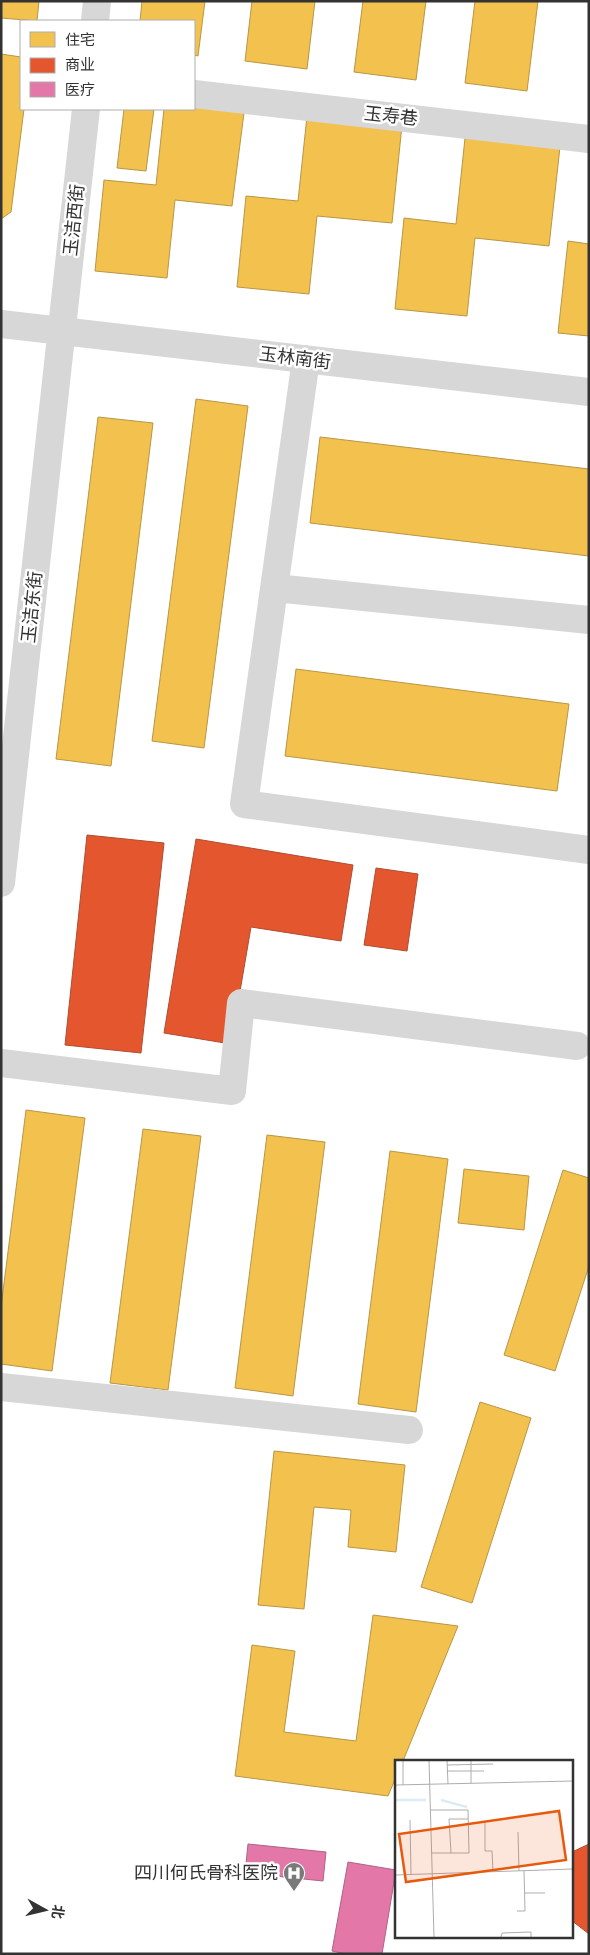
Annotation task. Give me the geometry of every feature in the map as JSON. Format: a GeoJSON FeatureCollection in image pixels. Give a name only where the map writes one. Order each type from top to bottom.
{"type":"FeatureCollection","features":[{"type":"Feature","properties":{"kind":"street"},"geometry":{"type":"LineString","coordinates":[[95,20],[97,1]]}},
{"type":"Feature","properties":{"kind":"street","name":"玉寿巷"},"geometry":{"type":"LineString","coordinates":[[195,94],[589,139]]}},
{"type":"Feature","properties":{"kind":"street","name":"玉洁西街"},"geometry":{"type":"LineString","coordinates":[[63,332],[86,110]]}},
{"type":"Feature","properties":{"kind":"street","name":"玉林南街"},"geometry":{"type":"LineString","coordinates":[[1,324],[589,392]]}},
{"type":"Feature","properties":{"kind":"street","name":"玉洁东街"},"geometry":{"type":"LineString","coordinates":[[1,883],[63,332]]}},
{"type":"Feature","properties":{"kind":"street"},"geometry":{"type":"LineString","coordinates":[[306,360],[244,804],[589,850]]}},
{"type":"Feature","properties":{"kind":"street"},"geometry":{"type":"LineString","coordinates":[[275,588],[589,620]]}},
{"type":"Feature","properties":{"kind":"street"},"geometry":{"type":"LineString","coordinates":[[1,1063],[232,1091],[241,1003],[577,1046]]}},
{"type":"Feature","properties":{"kind":"street"},"geometry":{"type":"LineString","coordinates":[[1,1387],[409,1430]]}},
{"type":"Feature","properties":{"kind":"building: 住宅"},"geometry":{"type":"Polygon","coordinates":[[[1,1],[39,1],[37,20],[1,18],[1,1]]]}},
{"type":"Feature","properties":{"kind":"building: 住宅"},"geometry":{"type":"Polygon","coordinates":[[[142,1],[205,1],[198,56],[195,55],[195,20],[140,20],[142,1]]]}},
{"type":"Feature","properties":{"kind":"building: 住宅"},"geometry":{"type":"Polygon","coordinates":[[[252,1],[315,1],[307,69],[245,61],[252,1]]]}},
{"type":"Feature","properties":{"kind":"building: 住宅"},"geometry":{"type":"Polygon","coordinates":[[[363,1],[426,1],[416,80],[354,72],[363,1]]]}},
{"type":"Feature","properties":{"kind":"building: 住宅"},"geometry":{"type":"Polygon","coordinates":[[[475,1],[538,1],[527,91],[465,83],[475,1]]]}},
{"type":"Feature","properties":{"kind":"building: 住宅"},"geometry":{"type":"Polygon","coordinates":[[[1,54],[20,57],[20,110],[24,110],[11,212],[1,219],[1,54]]]}},
{"type":"Feature","properties":{"kind":"building: 住宅"},"geometry":{"type":"Polygon","coordinates":[[[195,104],[244,113],[232,206],[175,200],[167,278],[95,271],[104,180],[156,185],[164,110],[195,110],[195,104]]]}},
{"type":"Feature","properties":{"kind":"building: 住宅"},"geometry":{"type":"Polygon","coordinates":[[[124,110],[154,110],[146,171],[117,168],[124,110]]]}},
{"type":"Feature","properties":{"kind":"building: 住宅"},"geometry":{"type":"Polygon","coordinates":[[[307,116],[402,125],[392,223],[317,216],[309,294],[237,287],[246,196],[298,201],[307,116]]]}},
{"type":"Feature","properties":{"kind":"building: 住宅"},"geometry":{"type":"Polygon","coordinates":[[[465,138],[560,147],[549,246],[475,238],[467,316],[395,309],[404,218],[456,224],[465,138]]]}},
{"type":"Feature","properties":{"kind":"building: 住宅"},"geometry":{"type":"Polygon","coordinates":[[[568,241],[589,244],[589,336],[558,333],[568,241]]]}},
{"type":"Feature","properties":{"kind":"building: 住宅"},"geometry":{"type":"Polygon","coordinates":[[[196,399],[248,406],[204,748],[152,741],[196,399]]]}},
{"type":"Feature","properties":{"kind":"building: 住宅"},"geometry":{"type":"Polygon","coordinates":[[[98,417],[153,423],[111,766],[56,759],[98,417]]]}},
{"type":"Feature","properties":{"kind":"building: 住宅"},"geometry":{"type":"Polygon","coordinates":[[[320,437],[589,469],[589,556],[310,523],[320,437]]]}},
{"type":"Feature","properties":{"kind":"building: 住宅"},"geometry":{"type":"Polygon","coordinates":[[[296,669],[569,704],[557,791],[285,756],[296,669]]]}},
{"type":"Feature","properties":{"kind":"building: 住宅"},"geometry":{"type":"Polygon","coordinates":[[[26,1110],[85,1118],[52,1371],[1,1364],[1,1307],[26,1110]]]}},
{"type":"Feature","properties":{"kind":"building: 住宅"},"geometry":{"type":"Polygon","coordinates":[[[143,1129],[201,1136],[168,1390],[110,1383],[143,1129]]]}},
{"type":"Feature","properties":{"kind":"building: 住宅"},"geometry":{"type":"Polygon","coordinates":[[[267,1135],[325,1142],[293,1396],[235,1388],[267,1135]]]}},
{"type":"Feature","properties":{"kind":"building: 住宅"},"geometry":{"type":"Polygon","coordinates":[[[390,1151],[448,1159],[416,1412],[358,1404],[390,1151]]]}},
{"type":"Feature","properties":{"kind":"building: 住宅"},"geometry":{"type":"Polygon","coordinates":[[[464,1169],[529,1176],[524,1230],[458,1223],[464,1169]]]}},
{"type":"Feature","properties":{"kind":"building: 住宅"},"geometry":{"type":"Polygon","coordinates":[[[563,1170],[589,1178],[589,1266],[555,1371],[504,1355],[563,1170]]]}},
{"type":"Feature","properties":{"kind":"building: 住宅"},"geometry":{"type":"Polygon","coordinates":[[[480,1402],[531,1418],[472,1603],[421,1587],[480,1402]]]}},
{"type":"Feature","properties":{"kind":"building: 住宅"},"geometry":{"type":"Polygon","coordinates":[[[274,1451],[405,1465],[396,1552],[348,1547],[351,1510],[314,1507],[304,1609],[258,1605],[274,1451]]]}},
{"type":"Feature","properties":{"kind":"building: 住宅"},"geometry":{"type":"Polygon","coordinates":[[[373,1615],[458,1626],[403,1760],[395,1760],[395,1779],[388,1796],[235,1776],[252,1645],[295,1651],[284,1732],[356,1741],[373,1615]]]}},
{"type":"Feature","properties":{"kind":"building: 商业"},"geometry":{"type":"Polygon","coordinates":[[[87,835],[164,843],[141,1053],[65,1045],[87,835]]]}},
{"type":"Feature","properties":{"kind":"building: 商业"},"geometry":{"type":"Polygon","coordinates":[[[196,839],[353,865],[341,941],[251,927],[231,1044],[164,1033],[196,839]]]}},
{"type":"Feature","properties":{"kind":"building: 商业"},"geometry":{"type":"Polygon","coordinates":[[[376,868],[418,874],[407,951],[364,945],[376,868]]]}},
{"type":"Feature","properties":{"kind":"building: 商业"},"geometry":{"type":"Polygon","coordinates":[[[589,1844],[589,1934],[572,1921],[572,1852],[589,1844]]]}},
{"type":"Feature","properties":{"kind":"building: 医疗"},"geometry":{"type":"Polygon","coordinates":[[[248,1844],[326,1852],[323,1881],[245,1873],[248,1844]]]}},
{"type":"Feature","properties":{"kind":"building: 医疗"},"geometry":{"type":"Polygon","coordinates":[[[348,1862],[395,1870],[382,1954],[346,1954],[332,1951],[348,1862]]]}},
{"type":"Feature","properties":{"kind":"place","name":"四川何氏骨科医院"},"geometry":{"type":"Point","coordinates":[294,1892]}}]}
